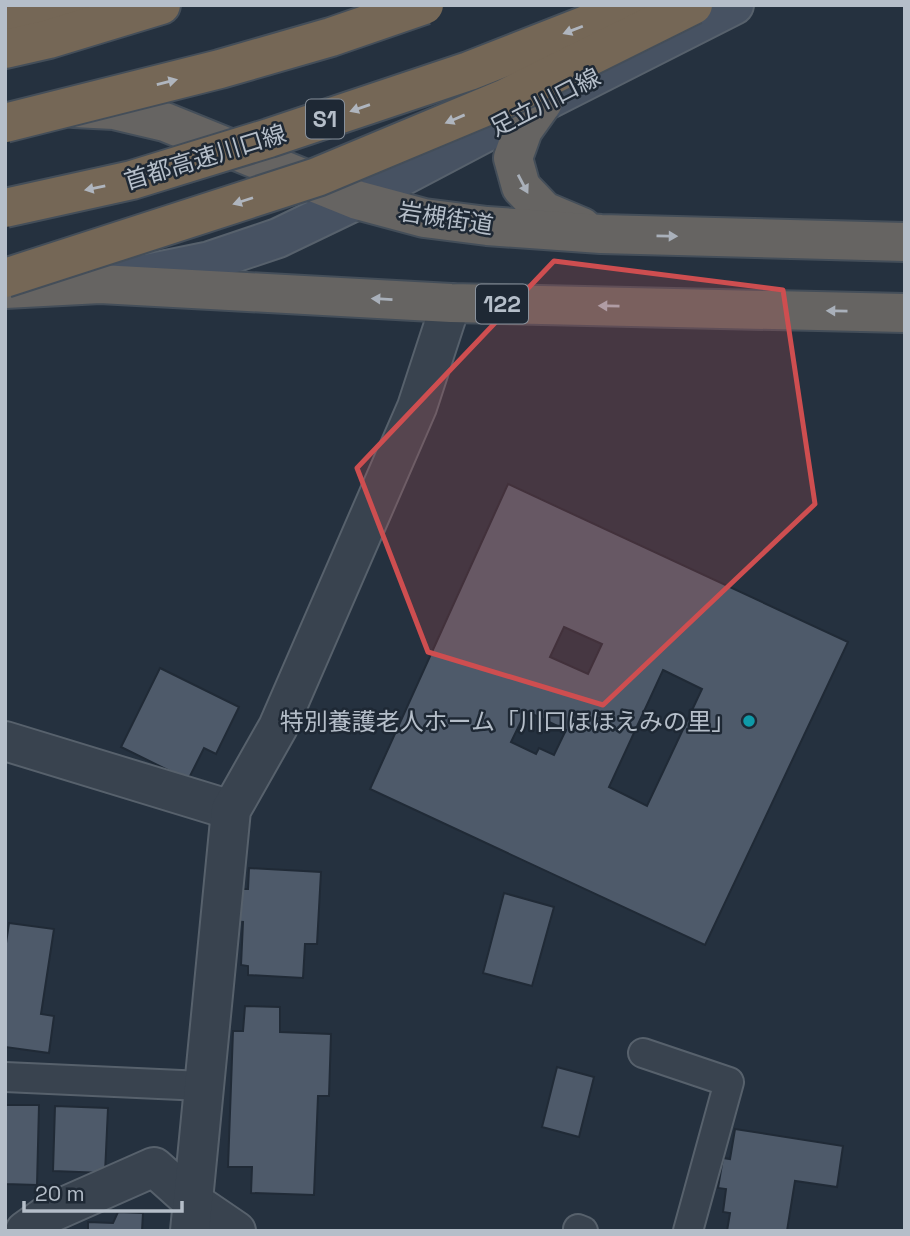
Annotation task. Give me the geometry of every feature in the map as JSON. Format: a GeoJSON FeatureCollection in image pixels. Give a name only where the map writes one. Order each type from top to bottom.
{"type":"FeatureCollection","features":[{"type":"Feature","properties":{"kind":"highway"},"geometry":{"type":"LineString","coordinates":[[5,16],[76,5]]}},
{"type":"Feature","properties":{"kind":"highway"},"geometry":{"type":"LineString","coordinates":[[5,46],[49,39],[161,5]]}},
{"type":"Feature","properties":{"kind":"highway"},"geometry":{"type":"LineString","coordinates":[[5,122],[220,69],[331,37],[424,5]]}},
{"type":"Feature","properties":{"kind":"highway","name":"首都高速川口線"},"geometry":{"type":"LineString","coordinates":[[5,208],[132,180],[269,138],[469,71],[637,5]]}},
{"type":"Feature","properties":{"kind":"highway"},"geometry":{"type":"LineString","coordinates":[[5,278],[317,177],[506,98],[693,5]]}},
{"type":"Feature","properties":{"kind":"highway"},"geometry":{"type":"LineString","coordinates":[[543,102],[523,130],[513,158],[521,187],[544,211],[601,234]]}},
{"type":"Feature","properties":{"kind":"highway","name":"岩槻街道"},"geometry":{"type":"LineString","coordinates":[[5,105],[114,110],[164,122],[357,200],[424,218],[487,226],[601,234],[905,242]]}},
{"type":"Feature","properties":{"kind":"highway","name":"122"},"geometry":{"type":"LineString","coordinates":[[5,289],[100,284],[451,303],[905,313]]}},
{"type":"Feature","properties":{"kind":"main road"},"geometry":{"type":"LineString","coordinates":[[5,46],[116,5]]}},
{"type":"Feature","properties":{"kind":"main road","name":"足立川口線"},"geometry":{"type":"LineString","coordinates":[[100,284],[210,261],[278,238],[357,200],[734,5]]}},
{"type":"Feature","properties":{"kind":"street"},"geometry":{"type":"LineString","coordinates":[[191,1216],[231,810],[278,727],[401,445],[417,407],[451,303]]}},
{"type":"Feature","properties":{"kind":"street"},"geometry":{"type":"LineString","coordinates":[[5,741],[231,810]]}},
{"type":"Feature","properties":{"kind":"street"},"geometry":{"type":"LineString","coordinates":[[5,1211],[38,1222],[155,1167],[191,1216],[236,1231]]}},
{"type":"Feature","properties":{"kind":"lane"},"geometry":{"type":"LineString","coordinates":[[643,1053],[729,1082],[688,1231]]}},
{"type":"Feature","properties":{"kind":"lane"},"geometry":{"type":"LineString","coordinates":[[5,1077],[204,1086]]}},
{"type":"Feature","properties":{"kind":"highlighted area"},"geometry":{"type":"Polygon","coordinates":[[[554,261],[783,290],[815,504],[603,705],[428,652],[357,468],[554,261]]]}},
{"type":"Feature","properties":{"kind":"building","name":"特別養護老人ホーム「川口ほほえみの里」"},"geometry":{"type":"Polygon","coordinates":[[[508,484],[848,642],[705,945],[370,789],[508,484]],[[564,627],[550,657],[588,674],[602,644],[564,627]],[[663,670],[609,787],[647,806],[702,689],[663,670]],[[526,711],[511,742],[536,754],[539,748],[554,755],[566,730],[526,711]]]}},
{"type":"Feature","properties":{"kind":"building"},"geometry":{"type":"Polygon","coordinates":[[[160,668],[239,707],[216,754],[204,748],[188,780],[121,747],[160,668]]]}},
{"type":"Feature","properties":{"kind":"building"},"geometry":{"type":"Polygon","coordinates":[[[249,868],[321,872],[317,944],[305,944],[303,978],[248,975],[248,966],[241,965],[243,922],[233,921],[235,889],[248,889],[249,868]]]}},
{"type":"Feature","properties":{"kind":"building"},"geometry":{"type":"Polygon","coordinates":[[[504,893],[554,907],[532,986],[483,973],[504,893]]]}},
{"type":"Feature","properties":{"kind":"building"},"geometry":{"type":"Polygon","coordinates":[[[9,923],[54,929],[41,1014],[54,1016],[49,1053],[5,1047],[5,950],[9,923]]]}},
{"type":"Feature","properties":{"kind":"building"},"geometry":{"type":"Polygon","coordinates":[[[245,1006],[280,1007],[280,1032],[331,1034],[329,1096],[318,1096],[314,1195],[251,1193],[252,1167],[228,1167],[233,1031],[243,1031],[245,1006]]]}},
{"type":"Feature","properties":{"kind":"building"},"geometry":{"type":"Polygon","coordinates":[[[557,1067],[594,1077],[579,1137],[542,1127],[557,1067]]]}},
{"type":"Feature","properties":{"kind":"building"},"geometry":{"type":"Polygon","coordinates":[[[5,1105],[39,1105],[37,1185],[5,1184],[5,1105]]]}},
{"type":"Feature","properties":{"kind":"building"},"geometry":{"type":"Polygon","coordinates":[[[55,1106],[108,1108],[105,1173],[53,1171],[55,1106]]]}},
{"type":"Feature","properties":{"kind":"building"},"geometry":{"type":"Polygon","coordinates":[[[735,1129],[843,1146],[837,1187],[795,1181],[787,1231],[727,1231],[730,1213],[723,1212],[726,1189],[718,1188],[723,1158],[730,1159],[735,1129]]]}},
{"type":"Feature","properties":{"kind":"building"},"geometry":{"type":"Polygon","coordinates":[[[118,1212],[143,1213],[142,1231],[88,1231],[88,1222],[113,1223],[118,1212]]]}},
{"type":"Feature","properties":{"kind":"place","name":"特別養護老人ホーム「川口ほほえみの里」"},"geometry":{"type":"Point","coordinates":[749,721]}}]}
